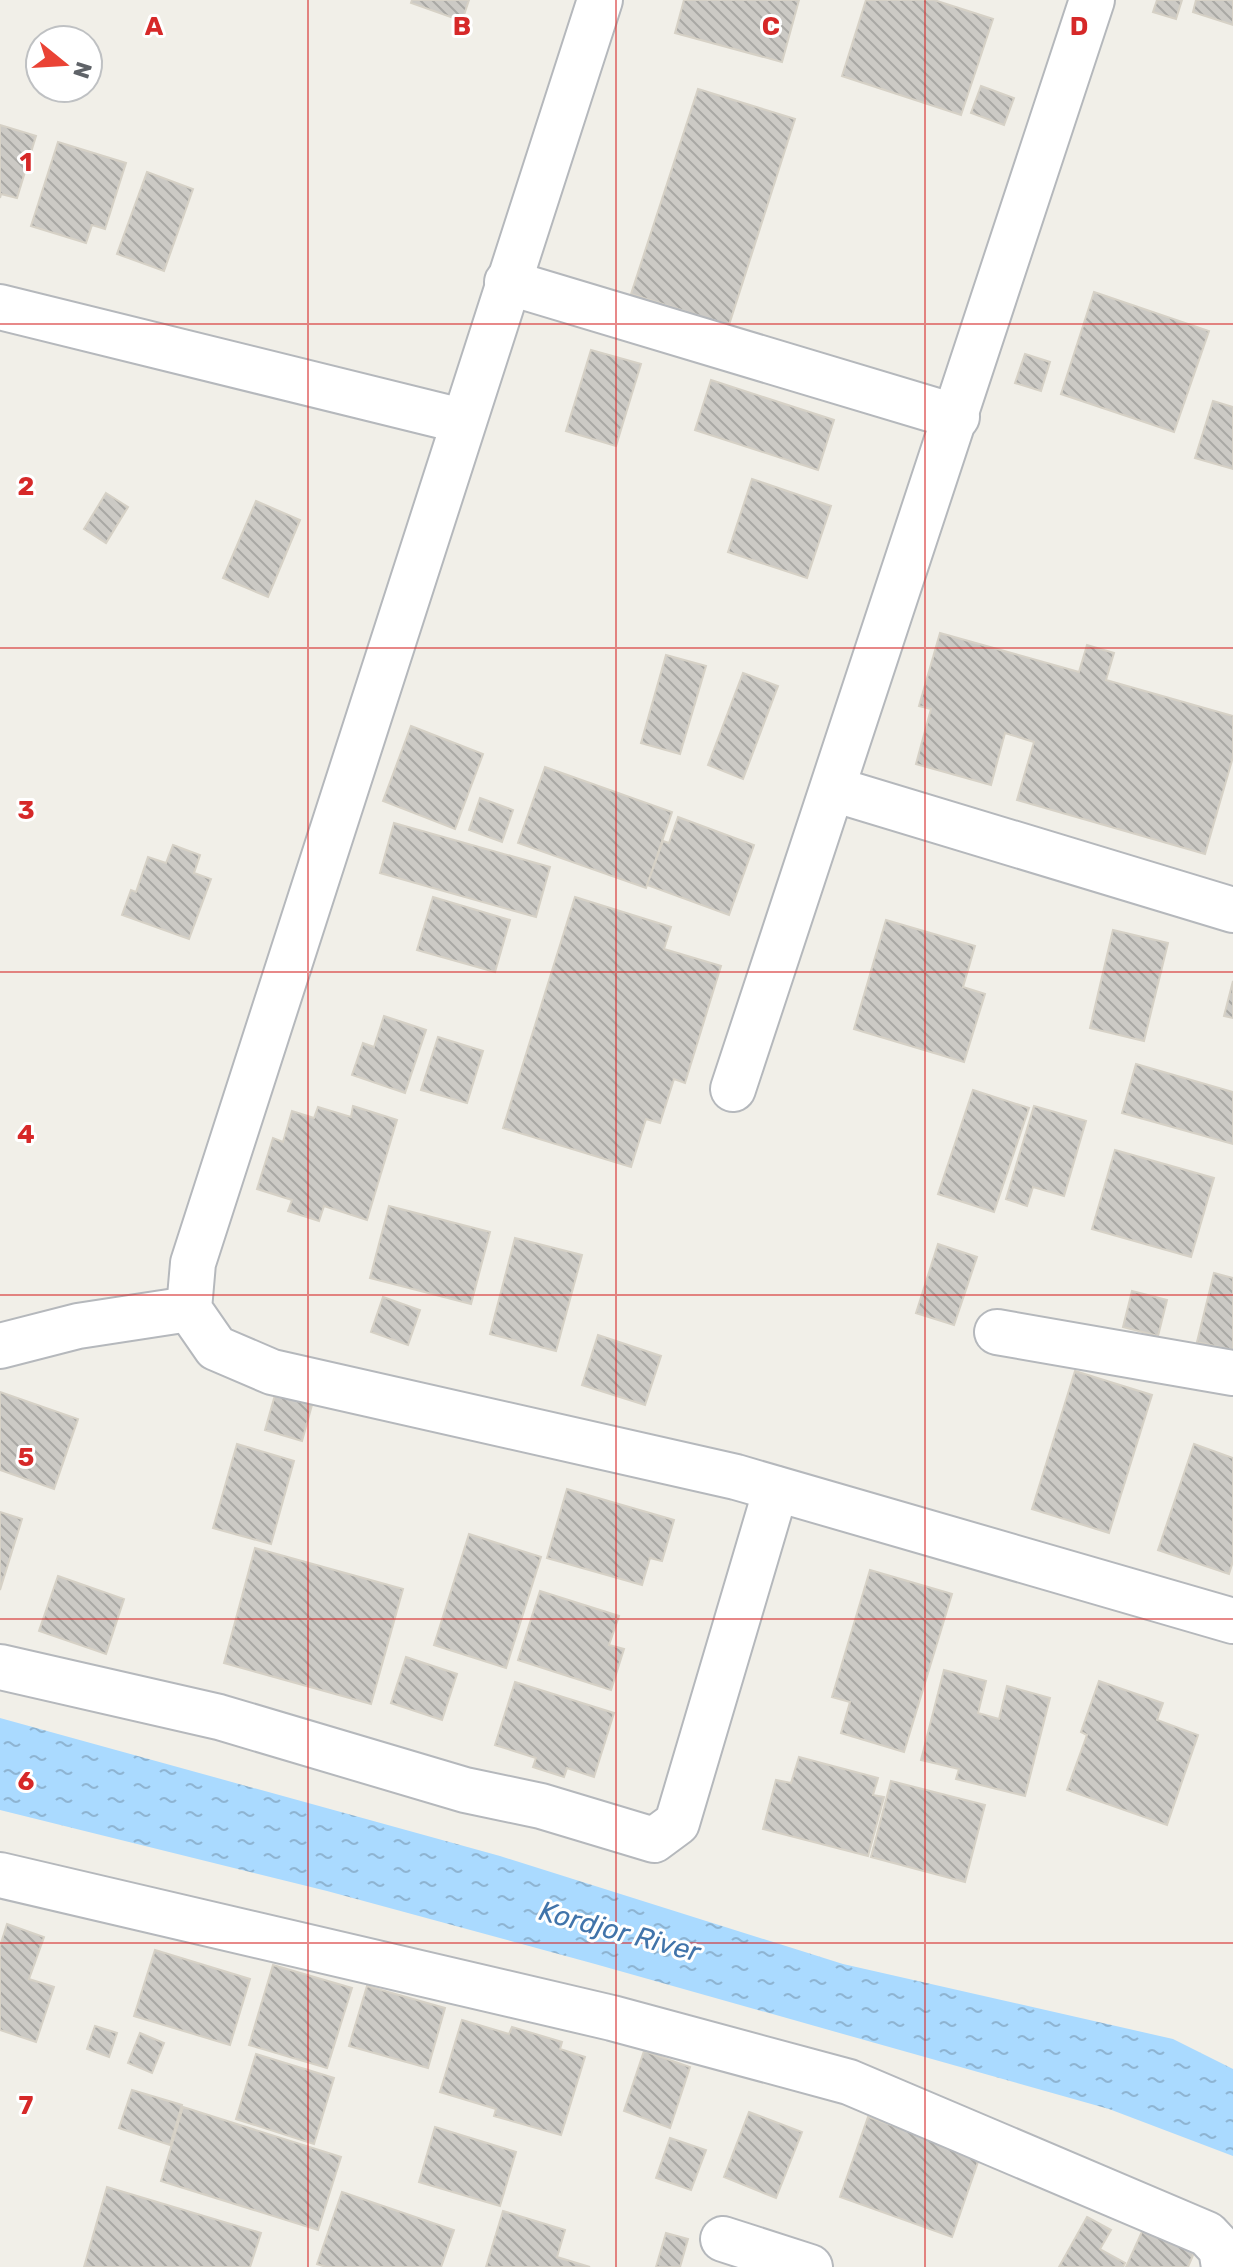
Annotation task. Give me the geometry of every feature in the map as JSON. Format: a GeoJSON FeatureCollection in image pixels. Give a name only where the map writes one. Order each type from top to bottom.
{"type":"FeatureCollection","features":[{"type":"Feature","properties":{"kind":"street"},"geometry":{"type":"LineString","coordinates":[[733,1089],[1092,0]]}},
{"type":"Feature","properties":{"kind":"street"},"geometry":{"type":"LineString","coordinates":[[587,4],[507,282],[193,1263],[189,1309],[216,1348],[272,1372],[776,1489],[1233,1621]]}},
{"type":"Feature","properties":{"kind":"street"},"geometry":{"type":"LineString","coordinates":[[507,282],[957,417]]}},
{"type":"Feature","properties":{"kind":"street"},"geometry":{"type":"LineString","coordinates":[[0,307],[462,421]]}},
{"type":"Feature","properties":{"kind":"street"},"geometry":{"type":"LineString","coordinates":[[833,789],[1233,910]]}},
{"type":"Feature","properties":{"kind":"street"},"geometry":{"type":"LineString","coordinates":[[0,1346],[78,1326],[189,1309]]}},
{"type":"Feature","properties":{"kind":"street"},"geometry":{"type":"LineString","coordinates":[[997,1332],[1233,1373]]}},
{"type":"Feature","properties":{"kind":"street"},"geometry":{"type":"LineString","coordinates":[[0,1667],[219,1717],[465,1790],[541,1806],[654,1840],[677,1823],[776,1489]]}},
{"type":"Feature","properties":{"kind":"street"},"geometry":{"type":"LineString","coordinates":[[0,1875],[612,2018],[849,2082],[1207,2234],[1221,2249],[1224,2267]]}},
{"type":"Feature","properties":{"kind":"street"},"geometry":{"type":"LineString","coordinates":[[723,2239],[810,2267]]}},
{"type":"Feature","properties":{"kind":"water","name":"Kordjor River"},"geometry":{"type":"Polygon","coordinates":[[[0,1718],[500,1856],[843,1964],[1173,2039],[1233,2069],[1233,2156],[1109,2109],[595,1964],[327,1891],[0,1810],[0,1718]]]}},
{"type":"Feature","properties":{"kind":"building"},"geometry":{"type":"Polygon","coordinates":[[[412,0],[469,0],[462,21],[411,3],[412,0]]]}},
{"type":"Feature","properties":{"kind":"building"},"geometry":{"type":"Polygon","coordinates":[[[684,0],[799,0],[782,62],[675,33],[684,0]]]}},
{"type":"Feature","properties":{"kind":"building"},"geometry":{"type":"Polygon","coordinates":[[[866,0],[934,0],[993,19],[961,115],[842,76],[866,0]]]}},
{"type":"Feature","properties":{"kind":"building"},"geometry":{"type":"Polygon","coordinates":[[[1157,0],[1182,0],[1176,19],[1153,12],[1157,0]]]}},
{"type":"Feature","properties":{"kind":"building"},"geometry":{"type":"Polygon","coordinates":[[[1196,0],[1233,0],[1233,25],[1193,12],[1196,0]]]}},
{"type":"Feature","properties":{"kind":"building"},"geometry":{"type":"Polygon","coordinates":[[[981,86],[1014,98],[1004,125],[971,113],[981,86]]]}},
{"type":"Feature","properties":{"kind":"building"},"geometry":{"type":"Polygon","coordinates":[[[698,89],[795,119],[729,325],[631,294],[698,89]]]}},
{"type":"Feature","properties":{"kind":"building"},"geometry":{"type":"Polygon","coordinates":[[[0,125],[36,136],[17,198],[1,194],[0,198],[0,125]]]}},
{"type":"Feature","properties":{"kind":"building"},"geometry":{"type":"Polygon","coordinates":[[[58,142],[126,163],[105,229],[92,225],[86,243],[31,226],[58,142]]]}},
{"type":"Feature","properties":{"kind":"building"},"geometry":{"type":"Polygon","coordinates":[[[147,172],[193,189],[164,271],[117,254],[147,172]]]}},
{"type":"Feature","properties":{"kind":"building"},"geometry":{"type":"Polygon","coordinates":[[[1094,292],[1209,331],[1174,432],[1061,394],[1094,292]]]}},
{"type":"Feature","properties":{"kind":"building"},"geometry":{"type":"Polygon","coordinates":[[[591,350],[641,364],[616,446],[566,431],[591,350]]]}},
{"type":"Feature","properties":{"kind":"building"},"geometry":{"type":"Polygon","coordinates":[[[1025,354],[1050,362],[1041,391],[1015,383],[1025,354]]]}},
{"type":"Feature","properties":{"kind":"building"},"geometry":{"type":"Polygon","coordinates":[[[711,380],[834,420],[818,470],[695,430],[711,380]]]}},
{"type":"Feature","properties":{"kind":"building"},"geometry":{"type":"Polygon","coordinates":[[[1213,401],[1233,407],[1233,469],[1195,458],[1213,401]]]}},
{"type":"Feature","properties":{"kind":"building"},"geometry":{"type":"Polygon","coordinates":[[[752,479],[831,506],[807,578],[728,552],[752,479]]]}},
{"type":"Feature","properties":{"kind":"building"},"geometry":{"type":"Polygon","coordinates":[[[106,493],[128,507],[106,543],[84,529],[106,493]]]}},
{"type":"Feature","properties":{"kind":"building"},"geometry":{"type":"Polygon","coordinates":[[[256,501],[300,520],[268,597],[223,578],[256,501]]]}},
{"type":"Feature","properties":{"kind":"building"},"geometry":{"type":"Polygon","coordinates":[[[940,633],[1079,672],[1087,645],[1114,653],[1106,680],[1233,716],[1233,757],[1205,854],[1017,800],[1034,742],[1005,733],[991,785],[916,764],[931,709],[919,706],[940,633]]]}},
{"type":"Feature","properties":{"kind":"building"},"geometry":{"type":"Polygon","coordinates":[[[666,655],[706,666],[680,754],[641,743],[666,655]]]}},
{"type":"Feature","properties":{"kind":"building"},"geometry":{"type":"Polygon","coordinates":[[[743,673],[778,686],[743,779],[708,765],[743,673]]]}},
{"type":"Feature","properties":{"kind":"building"},"geometry":{"type":"Polygon","coordinates":[[[411,726],[483,754],[455,829],[383,801],[411,726]]]}},
{"type":"Feature","properties":{"kind":"building"},"geometry":{"type":"Polygon","coordinates":[[[545,767],[672,812],[646,888],[518,843],[545,767]]]}},
{"type":"Feature","properties":{"kind":"building"},"geometry":{"type":"Polygon","coordinates":[[[480,798],[513,810],[502,842],[469,830],[480,798]]]}},
{"type":"Feature","properties":{"kind":"building"},"geometry":{"type":"Polygon","coordinates":[[[678,817],[754,845],[729,915],[647,885],[663,841],[669,843],[678,817]]]}},
{"type":"Feature","properties":{"kind":"building"},"geometry":{"type":"Polygon","coordinates":[[[394,823],[550,867],[536,917],[380,873],[394,823]]]}},
{"type":"Feature","properties":{"kind":"building"},"geometry":{"type":"Polygon","coordinates":[[[173,845],[200,855],[194,873],[211,879],[189,939],[122,915],[131,890],[136,892],[148,857],[166,863],[173,845]]]}},
{"type":"Feature","properties":{"kind":"building"},"geometry":{"type":"Polygon","coordinates":[[[433,897],[510,920],[495,972],[417,950],[433,897]]]}},
{"type":"Feature","properties":{"kind":"building"},"geometry":{"type":"Polygon","coordinates":[[[575,897],[671,927],[664,949],[721,966],[685,1083],[674,1079],[660,1123],[646,1119],[631,1167],[503,1128],[575,897]]]}},
{"type":"Feature","properties":{"kind":"building"},"geometry":{"type":"Polygon","coordinates":[[[886,920],[975,946],[963,987],[985,994],[964,1062],[854,1029],[886,920]]]}},
{"type":"Feature","properties":{"kind":"building"},"geometry":{"type":"Polygon","coordinates":[[[1113,930],[1168,943],[1144,1041],[1090,1028],[1113,930]]]}},
{"type":"Feature","properties":{"kind":"building"},"geometry":{"type":"Polygon","coordinates":[[[1233,981],[1233,1018],[1224,1016],[1233,981]]]}},
{"type":"Feature","properties":{"kind":"building"},"geometry":{"type":"Polygon","coordinates":[[[384,1016],[426,1030],[405,1093],[352,1075],[363,1043],[374,1047],[384,1016]]]}},
{"type":"Feature","properties":{"kind":"building"},"geometry":{"type":"Polygon","coordinates":[[[438,1037],[483,1051],[467,1103],[421,1090],[438,1037]]]}},
{"type":"Feature","properties":{"kind":"building"},"geometry":{"type":"Polygon","coordinates":[[[1136,1064],[1233,1092],[1233,1144],[1122,1113],[1136,1064]]]}},
{"type":"Feature","properties":{"kind":"building"},"geometry":{"type":"Polygon","coordinates":[[[973,1090],[1029,1108],[994,1212],[938,1194],[973,1090]]]}},
{"type":"Feature","properties":{"kind":"building"},"geometry":{"type":"Polygon","coordinates":[[[353,1106],[397,1120],[367,1220],[324,1206],[319,1221],[288,1211],[292,1200],[257,1189],[273,1138],[283,1142],[292,1111],[314,1118],[318,1107],[351,1117],[353,1106]]]}},
{"type":"Feature","properties":{"kind":"building"},"geometry":{"type":"Polygon","coordinates":[[[1034,1106],[1086,1121],[1064,1196],[1033,1187],[1027,1206],[1006,1199],[1034,1106]]]}},
{"type":"Feature","properties":{"kind":"building"},"geometry":{"type":"Polygon","coordinates":[[[1115,1150],[1214,1178],[1191,1257],[1092,1229],[1115,1150]]]}},
{"type":"Feature","properties":{"kind":"building"},"geometry":{"type":"Polygon","coordinates":[[[389,1206],[490,1232],[471,1304],[370,1278],[389,1206]]]}},
{"type":"Feature","properties":{"kind":"building"},"geometry":{"type":"Polygon","coordinates":[[[515,1238],[582,1255],[556,1351],[490,1334],[515,1238]]]}},
{"type":"Feature","properties":{"kind":"building"},"geometry":{"type":"Polygon","coordinates":[[[938,1244],[977,1257],[954,1325],[916,1313],[938,1244]]]}},
{"type":"Feature","properties":{"kind":"building"},"geometry":{"type":"Polygon","coordinates":[[[1214,1273],[1233,1278],[1233,1350],[1197,1342],[1214,1273]]]}},
{"type":"Feature","properties":{"kind":"building"},"geometry":{"type":"Polygon","coordinates":[[[1132,1291],[1167,1300],[1158,1336],[1123,1327],[1132,1291]]]}},
{"type":"Feature","properties":{"kind":"building"},"geometry":{"type":"Polygon","coordinates":[[[383,1297],[420,1310],[408,1345],[371,1332],[383,1297]]]}},
{"type":"Feature","properties":{"kind":"building"},"geometry":{"type":"Polygon","coordinates":[[[598,1335],[661,1356],[645,1405],[582,1385],[598,1335]]]}},
{"type":"Feature","properties":{"kind":"building"},"geometry":{"type":"Polygon","coordinates":[[[1075,1371],[1152,1395],[1109,1533],[1032,1509],[1075,1371]]]}},
{"type":"Feature","properties":{"kind":"building"},"geometry":{"type":"Polygon","coordinates":[[[0,1392],[78,1419],[54,1489],[0,1470],[0,1392]]]}},
{"type":"Feature","properties":{"kind":"building"},"geometry":{"type":"Polygon","coordinates":[[[275,1395],[312,1405],[302,1441],[265,1430],[275,1395]]]}},
{"type":"Feature","properties":{"kind":"building"},"geometry":{"type":"Polygon","coordinates":[[[237,1444],[294,1461],[271,1544],[213,1528],[237,1444]]]}},
{"type":"Feature","properties":{"kind":"building"},"geometry":{"type":"Polygon","coordinates":[[[1194,1444],[1233,1458],[1233,1561],[1229,1574],[1158,1550],[1194,1444]]]}},
{"type":"Feature","properties":{"kind":"building"},"geometry":{"type":"Polygon","coordinates":[[[567,1489],[674,1520],[662,1561],[650,1558],[642,1585],[547,1558],[567,1489]]]}},
{"type":"Feature","properties":{"kind":"building"},"geometry":{"type":"Polygon","coordinates":[[[0,1512],[22,1519],[0,1590],[0,1512]]]}},
{"type":"Feature","properties":{"kind":"building"},"geometry":{"type":"Polygon","coordinates":[[[469,1534],[541,1557],[506,1668],[434,1645],[469,1534]]]}},
{"type":"Feature","properties":{"kind":"building"},"geometry":{"type":"Polygon","coordinates":[[[255,1548],[403,1589],[371,1704],[224,1663],[255,1548]]]}},
{"type":"Feature","properties":{"kind":"building"},"geometry":{"type":"Polygon","coordinates":[[[870,1570],[952,1594],[904,1752],[841,1733],[850,1702],[832,1697],[870,1570]]]}},
{"type":"Feature","properties":{"kind":"building"},"geometry":{"type":"Polygon","coordinates":[[[58,1576],[124,1599],[106,1654],[39,1631],[58,1576]]]}},
{"type":"Feature","properties":{"kind":"building"},"geometry":{"type":"Polygon","coordinates":[[[540,1591],[619,1616],[609,1645],[624,1649],[611,1690],[518,1660],[540,1591]]]}},
{"type":"Feature","properties":{"kind":"building"},"geometry":{"type":"Polygon","coordinates":[[[406,1657],[457,1674],[442,1720],[391,1703],[406,1657]]]}},
{"type":"Feature","properties":{"kind":"building"},"geometry":{"type":"Polygon","coordinates":[[[944,1670],[986,1681],[978,1713],[999,1719],[1007,1686],[1050,1698],[1025,1796],[956,1779],[959,1769],[921,1760],[944,1670]]]}},
{"type":"Feature","properties":{"kind":"building"},"geometry":{"type":"Polygon","coordinates":[[[1099,1681],[1163,1703],[1157,1720],[1198,1735],[1167,1825],[1067,1790],[1087,1735],[1081,1732],[1099,1681]]]}},
{"type":"Feature","properties":{"kind":"building"},"geometry":{"type":"Polygon","coordinates":[[[515,1682],[614,1713],[594,1777],[567,1768],[564,1777],[533,1767],[536,1758],[495,1745],[515,1682]]]}},
{"type":"Feature","properties":{"kind":"building"},"geometry":{"type":"Polygon","coordinates":[[[799,1757],[878,1778],[873,1795],[884,1797],[868,1856],[763,1829],[776,1780],[791,1783],[799,1757]]]}},
{"type":"Feature","properties":{"kind":"building"},"geometry":{"type":"Polygon","coordinates":[[[891,1781],[985,1805],[965,1882],[871,1857],[891,1781]]]}},
{"type":"Feature","properties":{"kind":"building"},"geometry":{"type":"Polygon","coordinates":[[[7,1924],[44,1937],[29,1979],[54,1987],[36,2042],[0,2030],[0,1946],[7,1924]]]}},
{"type":"Feature","properties":{"kind":"building"},"geometry":{"type":"Polygon","coordinates":[[[155,1950],[250,1979],[230,2045],[134,2016],[155,1950]]]}},
{"type":"Feature","properties":{"kind":"building"},"geometry":{"type":"Polygon","coordinates":[[[273,1965],[352,1988],[327,2068],[249,2045],[273,1965]]]}},
{"type":"Feature","properties":{"kind":"building"},"geometry":{"type":"Polygon","coordinates":[[[367,1986],[445,2008],[428,2068],[349,2046],[367,1986]]]}},
{"type":"Feature","properties":{"kind":"building"},"geometry":{"type":"Polygon","coordinates":[[[462,2020],[509,2034],[512,2027],[562,2042],[560,2049],[585,2057],[561,2135],[494,2116],[496,2109],[440,2092],[462,2020]]]}},
{"type":"Feature","properties":{"kind":"building"},"geometry":{"type":"Polygon","coordinates":[[[95,2026],[117,2033],[109,2057],[87,2049],[95,2026]]]}},
{"type":"Feature","properties":{"kind":"building"},"geometry":{"type":"Polygon","coordinates":[[[140,2033],[164,2043],[152,2073],[128,2063],[140,2033]]]}},
{"type":"Feature","properties":{"kind":"building"},"geometry":{"type":"Polygon","coordinates":[[[644,2051],[690,2067],[670,2128],[624,2111],[644,2051]]]}},
{"type":"Feature","properties":{"kind":"building"},"geometry":{"type":"Polygon","coordinates":[[[256,2054],[334,2078],[314,2144],[236,2119],[256,2054]]]}},
{"type":"Feature","properties":{"kind":"building"},"geometry":{"type":"Polygon","coordinates":[[[132,2090],[182,2105],[170,2145],[119,2128],[132,2090]]]}},
{"type":"Feature","properties":{"kind":"building"},"geometry":{"type":"Polygon","coordinates":[[[183,2107],[341,2157],[318,2230],[161,2181],[183,2107]]]}},
{"type":"Feature","properties":{"kind":"building"},"geometry":{"type":"Polygon","coordinates":[[[749,2112],[802,2132],[776,2198],[724,2177],[749,2112]]]}},
{"type":"Feature","properties":{"kind":"building"},"geometry":{"type":"Polygon","coordinates":[[[868,2117],[980,2156],[952,2237],[840,2197],[868,2117]]]}},
{"type":"Feature","properties":{"kind":"building"},"geometry":{"type":"Polygon","coordinates":[[[435,2127],[516,2152],[500,2206],[419,2182],[435,2127]]]}},
{"type":"Feature","properties":{"kind":"building"},"geometry":{"type":"Polygon","coordinates":[[[670,2138],[706,2150],[691,2190],[656,2178],[670,2138]]]}},
{"type":"Feature","properties":{"kind":"building"},"geometry":{"type":"Polygon","coordinates":[[[107,2187],[261,2233],[250,2267],[84,2267],[107,2187]]]}},
{"type":"Feature","properties":{"kind":"building"},"geometry":{"type":"Polygon","coordinates":[[[342,2192],[454,2230],[441,2267],[326,2267],[317,2264],[342,2192]]]}},
{"type":"Feature","properties":{"kind":"building"},"geometry":{"type":"Polygon","coordinates":[[[503,2211],[565,2230],[557,2257],[590,2267],[486,2267],[503,2211]]]}},
{"type":"Feature","properties":{"kind":"building"},"geometry":{"type":"Polygon","coordinates":[[[1087,2217],[1111,2230],[1100,2249],[1125,2263],[1123,2267],[1059,2267],[1087,2217]]]}},
{"type":"Feature","properties":{"kind":"building"},"geometry":{"type":"Polygon","coordinates":[[[1145,2225],[1196,2248],[1188,2267],[1126,2267],[1145,2225]]]}},
{"type":"Feature","properties":{"kind":"building"},"geometry":{"type":"Polygon","coordinates":[[[666,2233],[688,2239],[680,2267],[656,2267],[666,2233]]]}}]}
